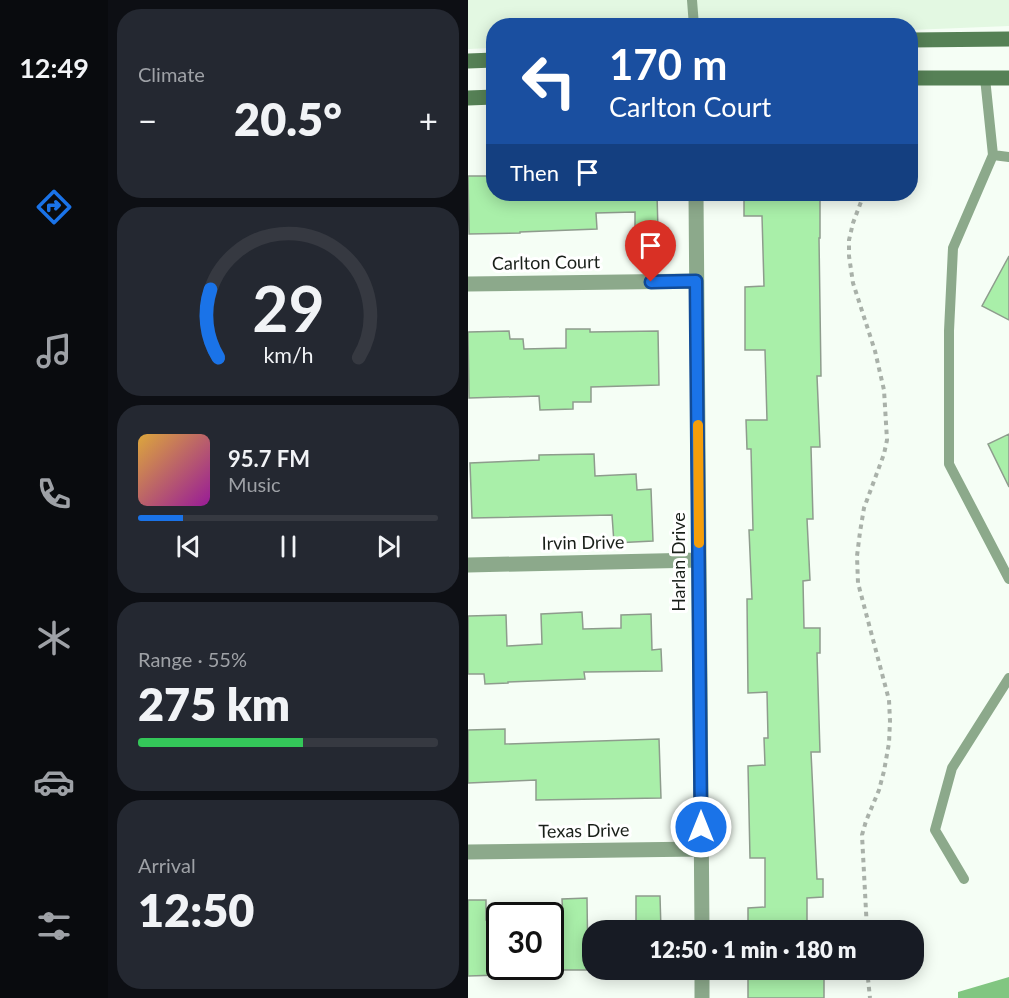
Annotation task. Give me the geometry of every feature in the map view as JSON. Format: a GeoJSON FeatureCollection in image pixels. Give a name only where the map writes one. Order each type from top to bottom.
{"type":"FeatureCollection","features":[{"type":"Feature","properties":{"kind":"main road"},"geometry":{"type":"LineString","coordinates":[[918,40],[1009,39]]}},
{"type":"Feature","properties":{"kind":"main road"},"geometry":{"type":"LineString","coordinates":[[468,61],[486,60]]}},
{"type":"Feature","properties":{"kind":"main road"},"geometry":{"type":"LineString","coordinates":[[918,78],[1009,78]]}},
{"type":"Feature","properties":{"kind":"main road"},"geometry":{"type":"LineString","coordinates":[[468,98],[486,97]]}},
{"type":"Feature","properties":{"kind":"street","name":"Harlan Drive"},"geometry":{"type":"LineString","coordinates":[[696,201],[702,920]]}},
{"type":"Feature","properties":{"kind":"street","name":"Carlton Court"},"geometry":{"type":"LineString","coordinates":[[468,284],[696,281]]}},
{"type":"Feature","properties":{"kind":"street","name":"Irvin Drive"},"geometry":{"type":"LineString","coordinates":[[468,566],[699,560]]}},
{"type":"Feature","properties":{"kind":"street","name":"Texas Drive"},"geometry":{"type":"LineString","coordinates":[[468,852],[701,849]]}},
{"type":"Feature","properties":{"kind":"street"},"geometry":{"type":"LineString","coordinates":[[702,980],[702,998]]}},
{"type":"Feature","properties":{"kind":"lane"},"geometry":{"type":"LineString","coordinates":[[692,0],[693,18]]}},
{"type":"Feature","properties":{"kind":"lane"},"geometry":{"type":"LineString","coordinates":[[985,78],[993,155],[953,248],[949,464],[1009,579]]}},
{"type":"Feature","properties":{"kind":"lane"},"geometry":{"type":"LineString","coordinates":[[993,155],[1009,157]]}},
{"type":"Feature","properties":{"kind":"lane"},"geometry":{"type":"LineString","coordinates":[[964,879],[935,830],[952,768],[1009,678]]}},
{"type":"Feature","properties":{"kind":"path"},"geometry":{"type":"LineString","coordinates":[[861,201],[849,240],[849,256],[853,283],[875,351],[884,390],[887,440],[864,507],[857,556],[858,583],[889,700],[890,721],[885,771],[862,835],[866,920]]}},
{"type":"Feature","properties":{"kind":"path"},"geometry":{"type":"LineString","coordinates":[[868,980],[870,998]]}},
{"type":"Feature","properties":{"kind":"shaded area"},"geometry":{"type":"Polygon","coordinates":[[[468,0],[1009,0],[1009,26],[918,30],[918,18],[486,18],[486,48],[468,49],[468,0]]]}},
{"type":"Feature","properties":{"kind":"shaded area"},"geometry":{"type":"Polygon","coordinates":[[[1009,977],[1009,998],[958,998],[958,992],[1009,977]]]}},
{"type":"Feature","properties":{"kind":"building"},"geometry":{"type":"Polygon","coordinates":[[[468,176],[486,176],[486,201],[657,201],[658,231],[635,231],[635,212],[596,213],[597,229],[469,234],[468,176]]]}},
{"type":"Feature","properties":{"kind":"building"},"geometry":{"type":"Polygon","coordinates":[[[744,201],[820,201],[821,376],[817,376],[820,447],[811,447],[813,519],[807,519],[810,580],[803,581],[804,628],[820,628],[820,653],[817,653],[820,752],[811,752],[817,879],[823,879],[823,897],[807,898],[807,920],[748,920],[748,908],[765,907],[765,858],[750,858],[748,766],[765,765],[764,738],[768,738],[767,692],[748,693],[747,599],[752,599],[749,530],[753,530],[751,449],[747,449],[746,420],[767,420],[765,350],[745,350],[745,287],[764,286],[762,216],[744,216],[744,201]]]}},
{"type":"Feature","properties":{"kind":"building"},"geometry":{"type":"Polygon","coordinates":[[[1009,256],[1009,320],[982,306],[1009,256]]]}},
{"type":"Feature","properties":{"kind":"building"},"geometry":{"type":"Polygon","coordinates":[[[566,329],[590,329],[590,332],[658,331],[659,385],[591,387],[591,402],[573,402],[573,409],[540,410],[539,396],[469,398],[468,332],[509,331],[510,339],[523,339],[524,349],[566,348],[566,329]]]}},
{"type":"Feature","properties":{"kind":"building"},"geometry":{"type":"Polygon","coordinates":[[[1009,434],[1009,487],[988,444],[1009,434]]]}},
{"type":"Feature","properties":{"kind":"building"},"geometry":{"type":"Polygon","coordinates":[[[594,454],[595,476],[636,474],[637,490],[651,489],[653,541],[614,543],[612,515],[472,518],[470,463],[539,460],[539,455],[594,454]]]}},
{"type":"Feature","properties":{"kind":"building"},"geometry":{"type":"Polygon","coordinates":[[[582,612],[583,629],[621,628],[621,615],[651,614],[652,650],[661,649],[662,671],[584,672],[585,679],[485,684],[484,674],[468,674],[468,616],[506,615],[507,646],[542,644],[541,614],[582,612]]]}},
{"type":"Feature","properties":{"kind":"building"},"geometry":{"type":"Polygon","coordinates":[[[505,729],[505,744],[659,739],[661,798],[536,800],[536,780],[468,783],[468,730],[505,729]]]}},
{"type":"Feature","properties":{"kind":"building"},"geometry":{"type":"Polygon","coordinates":[[[636,896],[660,896],[661,920],[636,920],[636,896]]]}},
{"type":"Feature","properties":{"kind":"building"},"geometry":{"type":"Polygon","coordinates":[[[587,898],[587,920],[582,920],[582,970],[564,970],[564,902],[562,899],[587,898]]]}},
{"type":"Feature","properties":{"kind":"building"},"geometry":{"type":"Polygon","coordinates":[[[468,900],[486,900],[486,975],[468,976],[468,900]]]}},
{"type":"Feature","properties":{"kind":"building"},"geometry":{"type":"Polygon","coordinates":[[[748,980],[824,980],[824,998],[748,998],[748,980]]]}},
{"type":"Feature","properties":{"kind":"slow traffic"},"geometry":{"type":"LineString","coordinates":[[698,425],[699,543]]}},
{"type":"Feature","properties":{"kind":"route"},"geometry":{"type":"LineString","coordinates":[[651,282],[696,281],[701,827]]}}]}
